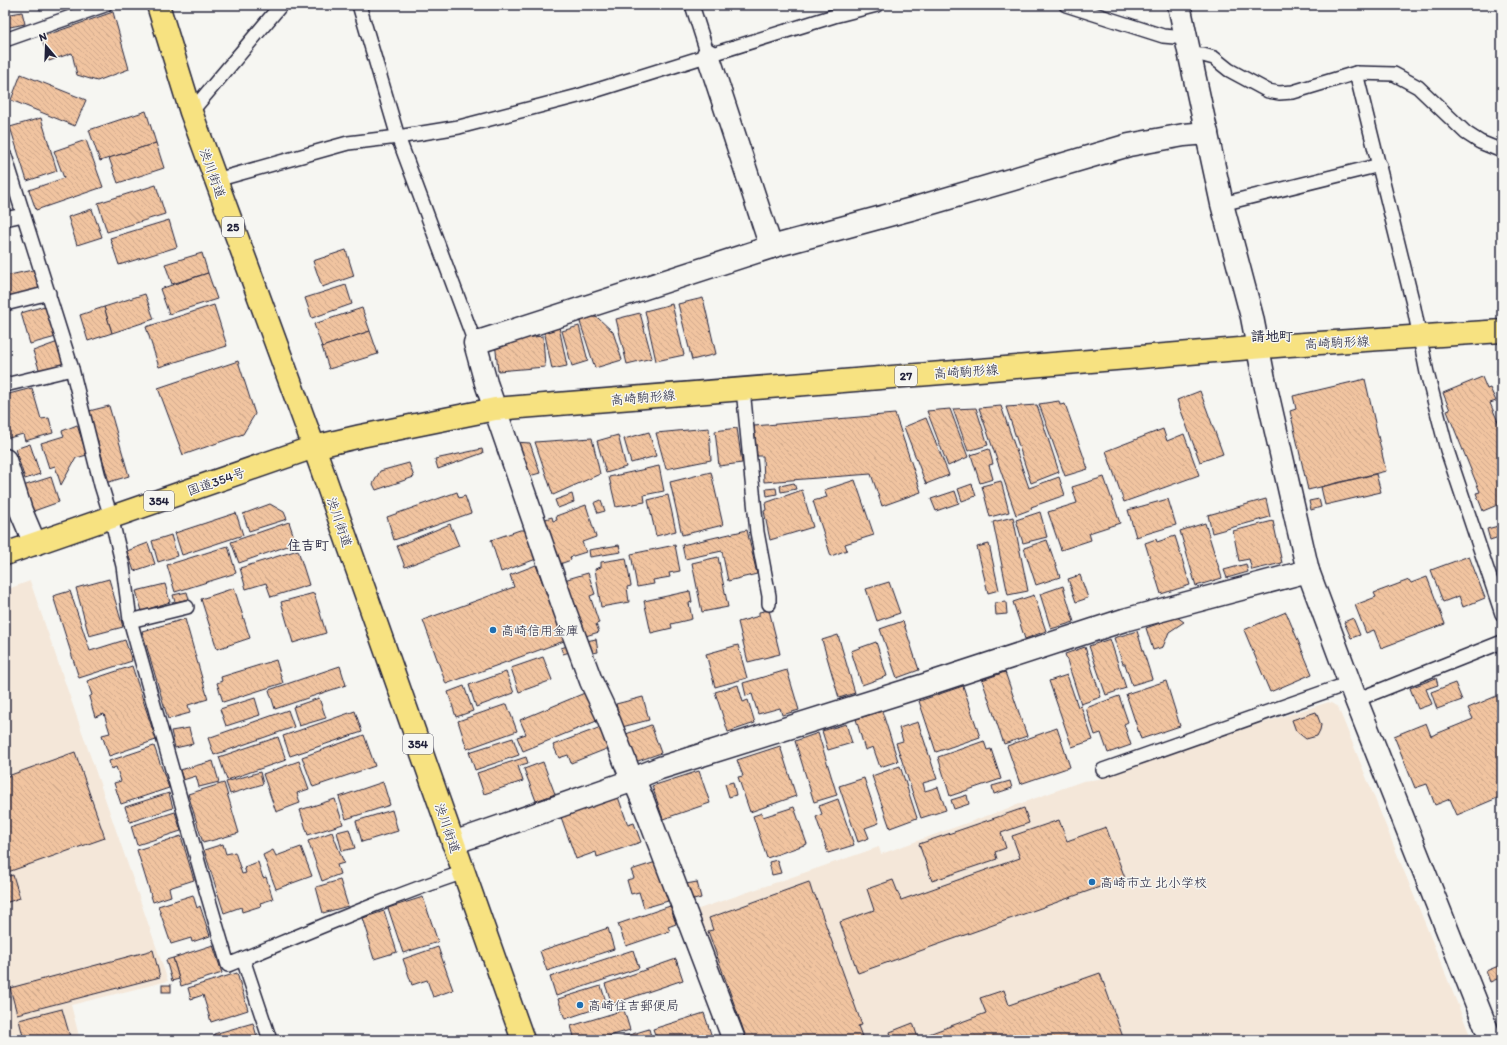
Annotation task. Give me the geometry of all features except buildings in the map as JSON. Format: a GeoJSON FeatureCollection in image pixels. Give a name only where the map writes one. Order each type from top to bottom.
{"type":"FeatureCollection","features":[{"type":"Feature","properties":{"kind":"main road","name":"渋川街道"},"geometry":{"type":"LineString","coordinates":[[158,5],[191,112],[314,448],[523,1040]]}},
{"type":"Feature","properties":{"kind":"main road","name":"高崎駒形線"},"geometry":{"type":"LineString","coordinates":[[314,448],[361,436],[495,409],[1258,347],[1502,331]]}},
{"type":"Feature","properties":{"kind":"main road","name":"国道354号"},"geometry":{"type":"LineString","coordinates":[[5,554],[314,448]]}},
{"type":"Feature","properties":{"kind":"street"},"geometry":{"type":"LineString","coordinates":[[1179,5],[1208,133],[1222,204],[1258,347],[1308,572],[1353,691],[1491,1040]]}},
{"type":"Feature","properties":{"kind":"street"},"geometry":{"type":"LineString","coordinates":[[708,55],[771,247]]}},
{"type":"Feature","properties":{"kind":"street"},"geometry":{"type":"LineString","coordinates":[[734,1040],[634,780],[629,772],[606,713],[591,682],[567,618],[486,383],[475,343],[771,247],[915,208],[1129,145],[1184,135],[1208,133]]}},
{"type":"Feature","properties":{"kind":"street"},"geometry":{"type":"LineString","coordinates":[[5,460],[21,511],[35,544]]}},
{"type":"Feature","properties":{"kind":"street"},"geometry":{"type":"LineString","coordinates":[[453,843],[634,780],[660,768],[925,685],[1124,620],[1308,572]]}},
{"type":"Feature","properties":{"kind":"lane"},"geometry":{"type":"LineString","coordinates":[[5,40],[105,5]]}},
{"type":"Feature","properties":{"kind":"lane"},"geometry":{"type":"LineString","coordinates":[[191,112],[281,5]]}},
{"type":"Feature","properties":{"kind":"lane"},"geometry":{"type":"LineString","coordinates":[[359,5],[398,137],[475,343]]}},
{"type":"Feature","properties":{"kind":"lane"},"geometry":{"type":"LineString","coordinates":[[692,5],[708,55]]}},
{"type":"Feature","properties":{"kind":"lane"},"geometry":{"type":"LineString","coordinates":[[216,180],[348,143],[398,137],[459,126],[578,96],[834,16],[877,5]]}},
{"type":"Feature","properties":{"kind":"lane"},"geometry":{"type":"LineString","coordinates":[[1066,5],[1164,36],[1188,46],[1203,55],[1214,58],[1229,70],[1268,91],[1280,93],[1293,92],[1356,73],[1394,74],[1418,86],[1466,133],[1480,142],[1502,151]]}},
{"type":"Feature","properties":{"kind":"lane"},"geometry":{"type":"LineString","coordinates":[[1356,73],[1380,165],[1427,373],[1447,450],[1502,614]]}},
{"type":"Feature","properties":{"kind":"lane"},"geometry":{"type":"LineString","coordinates":[[5,156],[72,369],[123,566],[130,621],[201,876],[228,965],[336,920],[464,872]]}},
{"type":"Feature","properties":{"kind":"lane"},"geometry":{"type":"LineString","coordinates":[[1222,204],[1380,165]]}},
{"type":"Feature","properties":{"kind":"lane"},"geometry":{"type":"LineString","coordinates":[[5,219],[23,215]]}},
{"type":"Feature","properties":{"kind":"lane"},"geometry":{"type":"LineString","coordinates":[[5,304],[49,293]]}},
{"type":"Feature","properties":{"kind":"lane"},"geometry":{"type":"LineString","coordinates":[[5,385],[72,369]]}},
{"type":"Feature","properties":{"kind":"lane"},"geometry":{"type":"LineString","coordinates":[[743,389],[757,532],[769,596],[769,604]]}},
{"type":"Feature","properties":{"kind":"lane"},"geometry":{"type":"LineString","coordinates":[[130,621],[187,607]]}},
{"type":"Feature","properties":{"kind":"lane"},"geometry":{"type":"LineString","coordinates":[[1103,770],[1502,642]]}},
{"type":"Feature","properties":{"kind":"lane"},"geometry":{"type":"LineString","coordinates":[[243,959],[270,1040]]}},
{"type":"Feature","properties":{"kind":"shaded area"},"geometry":{"type":"Polygon","coordinates":[[[30,581],[168,981],[71,1005],[80,1040],[5,1040],[5,590],[30,581]]]}},
{"type":"Feature","properties":{"kind":"shaded area","name":"高崎市立 北小学校"},"geometry":{"type":"Polygon","coordinates":[[[1329,702],[1338,707],[1472,1040],[743,1040],[693,911],[879,847],[881,854],[1083,781],[1099,779],[1227,734],[1329,702]]]}},
{"type":"Feature","properties":{"kind":"place","name":"高崎信用金庫"},"geometry":{"type":"Point","coordinates":[493,630]}},
{"type":"Feature","properties":{"kind":"place","name":"高崎市立 北小学校"},"geometry":{"type":"Point","coordinates":[1092,882]}},
{"type":"Feature","properties":{"kind":"place","name":"高崎住吉郵便局"},"geometry":{"type":"Point","coordinates":[580,1005]}},
{"type":"Feature","properties":{"kind":"district","name":"請地町"},"geometry":{"type":"Point","coordinates":[1272,336]}},
{"type":"Feature","properties":{"kind":"district","name":"住吉町"},"geometry":{"type":"Point","coordinates":[308,545]}}]}
